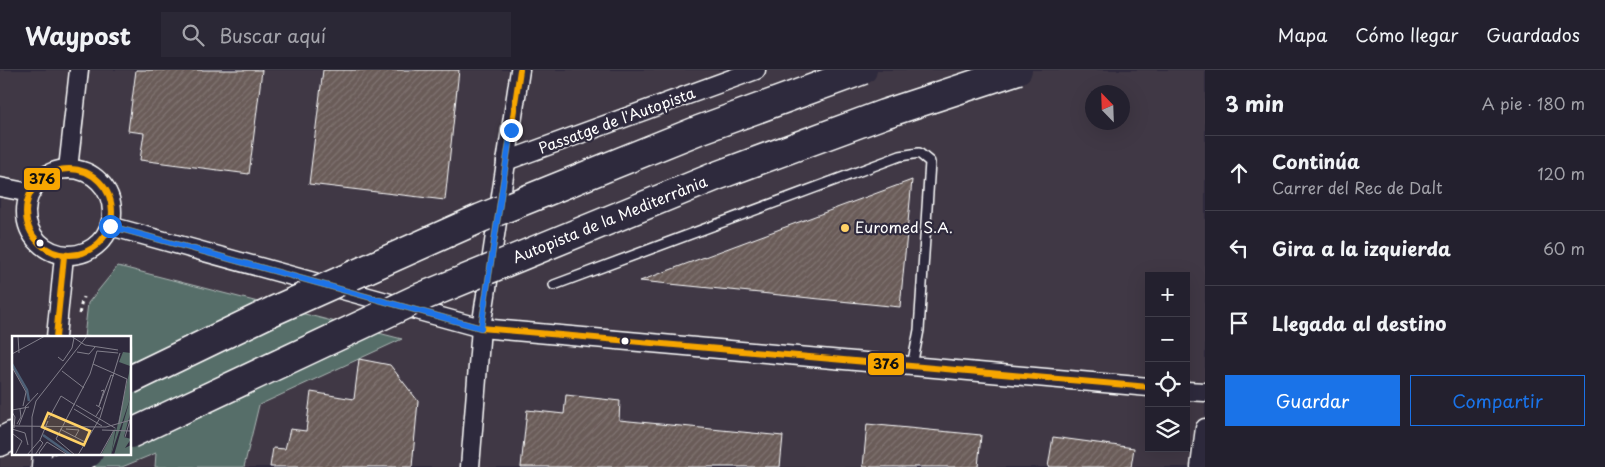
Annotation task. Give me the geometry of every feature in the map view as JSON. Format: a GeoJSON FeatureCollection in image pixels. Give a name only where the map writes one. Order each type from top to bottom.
{"type":"FeatureCollection","features":[{"type":"Feature","properties":{"kind":"highway"},"geometry":{"type":"LineString","coordinates":[[131,380],[274,311],[481,218],[699,130],[863,70]]}},
{"type":"Feature","properties":{"kind":"highway","name":"Autopista de la Mediterrània"},"geometry":{"type":"LineString","coordinates":[[131,434],[419,298],[719,175],[875,118],[1018,70]]}},
{"type":"Feature","properties":{"kind":"highway"},"geometry":{"type":"LineString","coordinates":[[0,442],[12,436]]}},
{"type":"Feature","properties":{"kind":"highway"},"geometry":{"type":"LineString","coordinates":[[60,467],[87,454]]}},
{"type":"Feature","properties":{"kind":"street"},"geometry":{"type":"LineString","coordinates":[[68,169],[79,70]]}},
{"type":"Feature","properties":{"kind":"street"},"geometry":{"type":"LineString","coordinates":[[470,467],[481,328],[520,70]]}},
{"type":"Feature","properties":{"kind":"street","name":"Passatge de l'Autopista"},"geometry":{"type":"LineString","coordinates":[[506,161],[756,70]]}},
{"type":"Feature","properties":{"kind":"street"},"geometry":{"type":"LineString","coordinates":[[68,169],[88,174],[104,186],[112,205],[110,226],[93,249],[64,256],[45,249],[31,234],[25,214],[30,194],[39,181],[53,172],[68,169]]}},
{"type":"Feature","properties":{"kind":"street"},"geometry":{"type":"LineString","coordinates":[[0,187],[30,194]]}},
{"type":"Feature","properties":{"kind":"street"},"geometry":{"type":"LineString","coordinates":[[110,226],[481,328],[1145,387]]}},
{"type":"Feature","properties":{"kind":"street"},"geometry":{"type":"LineString","coordinates":[[56,336],[64,256]]}},
{"type":"Feature","properties":{"kind":"street"},"geometry":{"type":"LineString","coordinates":[[1190,391],[1205,392]]}},
{"type":"Feature","properties":{"kind":"street"},"geometry":{"type":"LineString","coordinates":[[1200,467],[1205,428]]}},
{"type":"Feature","properties":{"kind":"street"},"geometry":{"type":"LineString","coordinates":[[41,467],[42,454]]}},
{"type":"Feature","properties":{"kind":"lane"},"geometry":{"type":"LineString","coordinates":[[554,285],[900,156],[919,152],[930,162],[919,330],[912,366]]}},
{"type":"Feature","properties":{"kind":"shaded area"},"geometry":{"type":"Polygon","coordinates":[[[0,70],[1205,70],[1205,467],[0,467],[0,70]]]}},
{"type":"Feature","properties":{"kind":"green space"},"geometry":{"type":"Polygon","coordinates":[[[118,266],[402,339],[259,405],[244,467],[155,467],[156,453],[122,467],[73,467],[74,454],[131,454],[131,336],[84,336],[88,303],[118,266]]]}},
{"type":"Feature","properties":{"kind":"building"},"geometry":{"type":"Polygon","coordinates":[[[136,70],[262,70],[249,174],[140,160],[144,133],[128,131],[136,70]]]}},
{"type":"Feature","properties":{"kind":"building"},"geometry":{"type":"Polygon","coordinates":[[[323,70],[459,70],[445,200],[309,184],[323,70]]]}},
{"type":"Feature","properties":{"kind":"building","name":"Euromed S.A."},"geometry":{"type":"Polygon","coordinates":[[[912,180],[900,307],[640,281],[912,180]]]}},
{"type":"Feature","properties":{"kind":"building"},"geometry":{"type":"Polygon","coordinates":[[[359,359],[390,365],[418,401],[412,467],[270,467],[273,448],[285,449],[290,429],[306,431],[311,392],[354,399],[359,359]]]}},
{"type":"Feature","properties":{"kind":"building"},"geometry":{"type":"Polygon","coordinates":[[[566,395],[620,401],[619,420],[783,436],[780,467],[521,467],[527,410],[564,414],[566,395]]]}},
{"type":"Feature","properties":{"kind":"building"},"geometry":{"type":"Polygon","coordinates":[[[867,424],[981,435],[978,467],[863,467],[867,424]]]}},
{"type":"Feature","properties":{"kind":"building"},"geometry":{"type":"Polygon","coordinates":[[[1053,437],[1134,448],[1131,467],[1048,467],[1053,437]]]}},
{"type":"Feature","properties":{"kind":"transit line","name":"376"},"geometry":{"type":"LineString","coordinates":[[481,328],[520,70]]}},
{"type":"Feature","properties":{"kind":"transit line","name":"376"},"geometry":{"type":"LineString","coordinates":[[69,169],[93,176],[105,188],[112,212],[105,236],[93,248],[69,255],[45,248],[33,236],[26,212],[33,188],[45,176],[69,169]]}},
{"type":"Feature","properties":{"kind":"transit line","name":"376"},"geometry":{"type":"LineString","coordinates":[[110,226],[481,328],[1145,387]]}},
{"type":"Feature","properties":{"kind":"transit line","name":"376"},"geometry":{"type":"LineString","coordinates":[[56,336],[64,256]]}},
{"type":"Feature","properties":{"kind":"place","name":"Euromed S.A."},"geometry":{"type":"Point","coordinates":[845,228]}},
{"type":"Feature","properties":{"kind":"route"},"geometry":{"type":"LineString","coordinates":[[110,226],[481,328],[511,130]]}}]}
